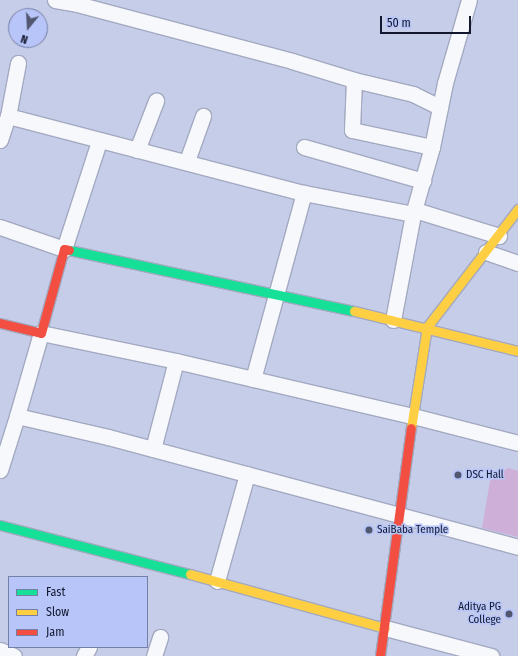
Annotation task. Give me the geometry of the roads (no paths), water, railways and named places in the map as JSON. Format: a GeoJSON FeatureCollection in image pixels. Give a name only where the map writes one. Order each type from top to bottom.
{"type":"FeatureCollection","features":[{"type":"Feature","properties":{"kind":"street"},"geometry":{"type":"LineString","coordinates":[[55,0],[78,2],[292,61],[354,80],[413,94],[440,107]]}},
{"type":"Feature","properties":{"kind":"street"},"geometry":{"type":"LineString","coordinates":[[393,320],[414,212],[432,147],[440,107],[469,0]]}},
{"type":"Feature","properties":{"kind":"street"},"geometry":{"type":"LineString","coordinates":[[0,140],[8,116],[18,63]]}},
{"type":"Feature","properties":{"kind":"street"},"geometry":{"type":"LineString","coordinates":[[354,80],[352,130],[432,147]]}},
{"type":"Feature","properties":{"kind":"street"},"geometry":{"type":"LineString","coordinates":[[137,150],[156,101]]}},
{"type":"Feature","properties":{"kind":"street"},"geometry":{"type":"LineString","coordinates":[[8,116],[99,141],[187,161],[304,193],[414,212],[499,236]]}},
{"type":"Feature","properties":{"kind":"street"},"geometry":{"type":"LineString","coordinates":[[187,161],[203,116]]}},
{"type":"Feature","properties":{"kind":"street"},"geometry":{"type":"LineString","coordinates":[[0,470],[17,416],[64,249],[99,141]]}},
{"type":"Feature","properties":{"kind":"street"},"geometry":{"type":"LineString","coordinates":[[304,147],[423,180]]}},
{"type":"Feature","properties":{"kind":"street"},"geometry":{"type":"LineString","coordinates":[[253,379],[275,293],[304,193]]}},
{"type":"Feature","properties":{"kind":"street"},"geometry":{"type":"LineString","coordinates":[[380,656],[413,416],[427,327],[499,236],[518,209]]}},
{"type":"Feature","properties":{"kind":"street"},"geometry":{"type":"LineString","coordinates":[[0,228],[64,249],[275,293],[427,327],[518,351]]}},
{"type":"Feature","properties":{"kind":"street"},"geometry":{"type":"LineString","coordinates":[[486,252],[518,263]]}},
{"type":"Feature","properties":{"kind":"street"},"geometry":{"type":"LineString","coordinates":[[0,323],[176,361],[413,416],[518,444]]}},
{"type":"Feature","properties":{"kind":"street"},"geometry":{"type":"LineString","coordinates":[[153,449],[176,361]]}},
{"type":"Feature","properties":{"kind":"street"},"geometry":{"type":"LineString","coordinates":[[17,416],[153,449],[518,547]]}},
{"type":"Feature","properties":{"kind":"street"},"geometry":{"type":"LineString","coordinates":[[217,581],[247,474]]}},
{"type":"Feature","properties":{"kind":"street"},"geometry":{"type":"LineString","coordinates":[[0,525],[217,581],[491,656]]}},
{"type":"Feature","properties":{"kind":"street"},"geometry":{"type":"LineString","coordinates":[[154,656],[160,637]]}},
{"type":"Feature","properties":{"kind":"street"},"geometry":{"type":"LineString","coordinates":[[0,650],[14,656]]}},
{"type":"Feature","properties":{"kind":"place","name":"DSC Hall"},"geometry":{"type":"Point","coordinates":[458,475]}},
{"type":"Feature","properties":{"kind":"place","name":"SaiBaba Temple"},"geometry":{"type":"Point","coordinates":[369,530]}},
{"type":"Feature","properties":{"kind":"place","name":"Aditya PG College"},"geometry":{"type":"Point","coordinates":[509,614]}}]}
